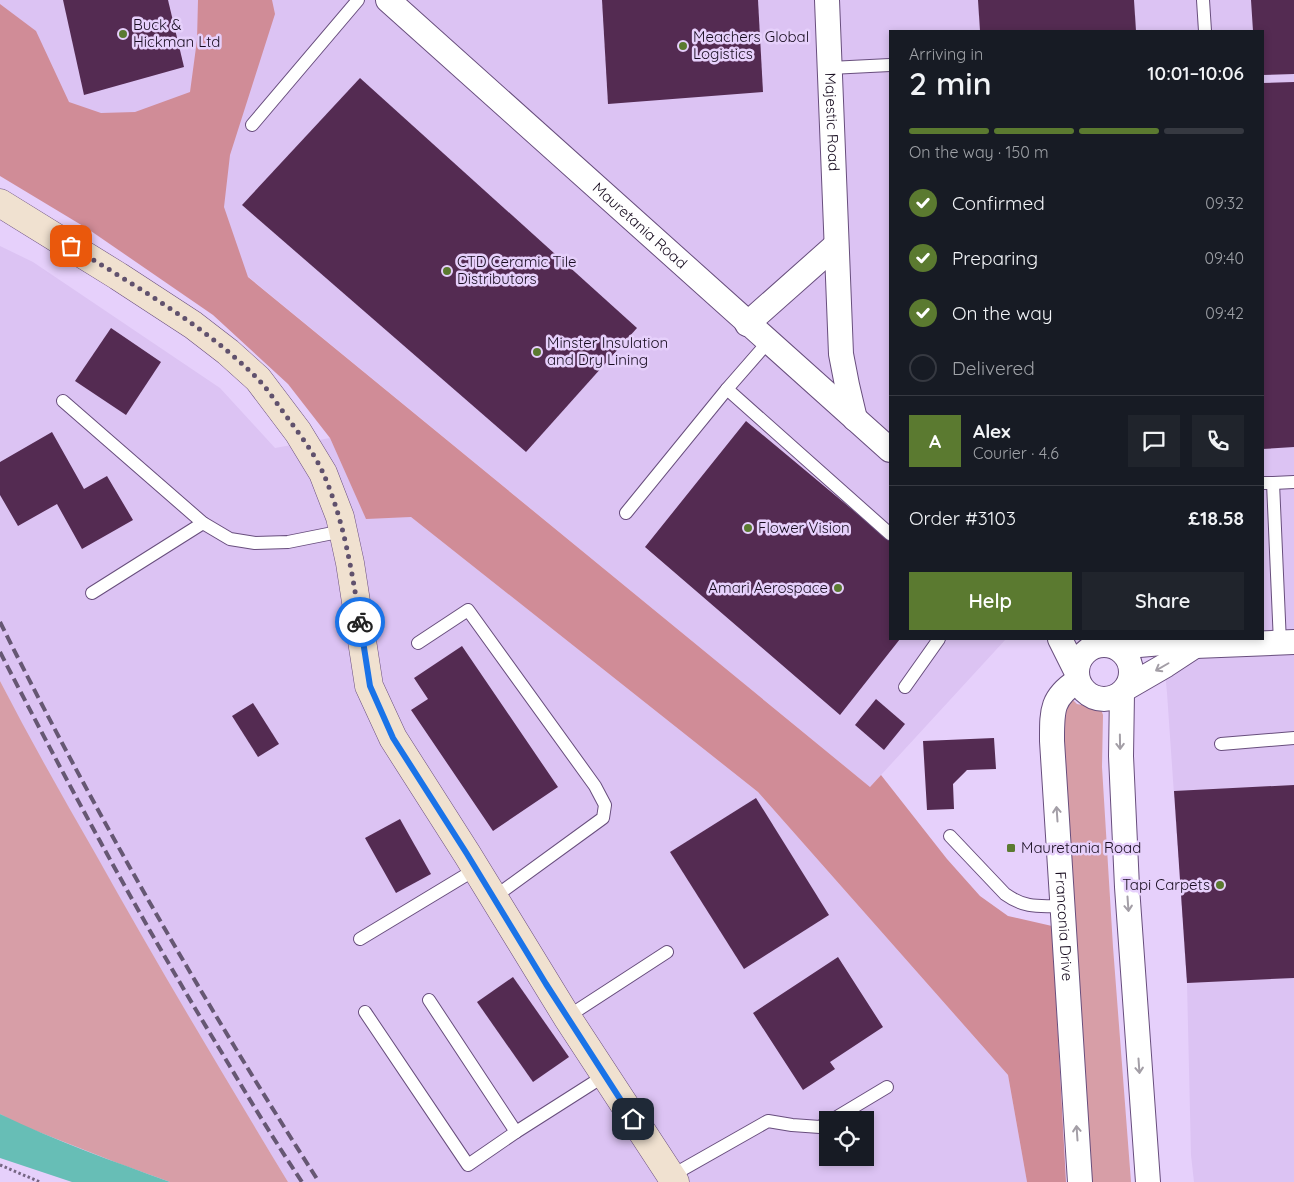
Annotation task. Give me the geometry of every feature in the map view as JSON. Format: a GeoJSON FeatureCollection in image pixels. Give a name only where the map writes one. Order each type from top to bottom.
{"type":"FeatureCollection","features":[{"type":"Feature","properties":{"kind":"street","name":"Mauretania Road"},"geometry":{"type":"LineString","coordinates":[[388,0],[747,324],[889,449]]}},
{"type":"Feature","properties":{"kind":"street","name":"Majestic Road"},"geometry":{"type":"LineString","coordinates":[[827,0],[842,354],[846,385],[855,419]]}},
{"type":"Feature","properties":{"kind":"street"},"geometry":{"type":"LineString","coordinates":[[0,203],[193,325],[228,352],[258,379],[298,432],[323,473],[340,517],[350,563],[370,686],[393,738],[494,898],[566,1017],[673,1179]]}},
{"type":"Feature","properties":{"kind":"street"},"geometry":{"type":"LineString","coordinates":[[747,324],[836,245]]}},
{"type":"Feature","properties":{"kind":"street"},"geometry":{"type":"LineString","coordinates":[[1060,640],[1081,689],[1096,699],[1105,700],[1114,698],[1195,646]]}},
{"type":"Feature","properties":{"kind":"street"},"geometry":{"type":"LineString","coordinates":[[1077,676],[1078,662],[1082,654],[1098,645],[1162,644],[1195,646],[1287,642]]}},
{"type":"Feature","properties":{"kind":"street"},"geometry":{"type":"LineString","coordinates":[[1108,644],[1123,653],[1129,660],[1131,669],[1131,678],[1125,690],[1121,756],[1127,887],[1148,1182]]}},
{"type":"Feature","properties":{"kind":"street","name":"Franconia Drive"},"geometry":{"type":"LineString","coordinates":[[1077,676],[1057,700],[1052,719],[1080,1182]]}},
{"type":"Feature","properties":{"kind":"lane"},"geometry":{"type":"LineString","coordinates":[[252,125],[358,0]]}},
{"type":"Feature","properties":{"kind":"lane"},"geometry":{"type":"LineString","coordinates":[[1203,0],[1205,30]]}},
{"type":"Feature","properties":{"kind":"lane"},"geometry":{"type":"LineString","coordinates":[[830,68],[889,65]]}},
{"type":"Feature","properties":{"kind":"lane"},"geometry":{"type":"LineString","coordinates":[[626,513],[727,389],[768,342]]}},
{"type":"Feature","properties":{"kind":"lane"},"geometry":{"type":"LineString","coordinates":[[727,389],[889,533]]}},
{"type":"Feature","properties":{"kind":"lane"},"geometry":{"type":"LineString","coordinates":[[63,401],[203,523],[230,539],[255,543],[288,542],[343,531]]}},
{"type":"Feature","properties":{"kind":"lane"},"geometry":{"type":"LineString","coordinates":[[1287,642],[1268,483],[1294,482]]}},
{"type":"Feature","properties":{"kind":"lane"},"geometry":{"type":"LineString","coordinates":[[92,593],[203,523]]}},
{"type":"Feature","properties":{"kind":"lane"},"geometry":{"type":"LineString","coordinates":[[418,643],[468,610],[595,786],[606,805],[603,818],[494,898]]}},
{"type":"Feature","properties":{"kind":"lane"},"geometry":{"type":"LineString","coordinates":[[905,687],[938,640]]}},
{"type":"Feature","properties":{"kind":"lane"},"geometry":{"type":"LineString","coordinates":[[1221,744],[1294,738]]}},
{"type":"Feature","properties":{"kind":"lane"},"geometry":{"type":"LineString","coordinates":[[950,836],[1005,894],[1016,902],[1026,906],[1063,906]]}},
{"type":"Feature","properties":{"kind":"lane"},"geometry":{"type":"LineString","coordinates":[[360,939],[476,869]]}},
{"type":"Feature","properties":{"kind":"lane"},"geometry":{"type":"LineString","coordinates":[[566,1017],[666,952]]}},
{"type":"Feature","properties":{"kind":"lane"},"geometry":{"type":"LineString","coordinates":[[429,1000],[516,1132]]}},
{"type":"Feature","properties":{"kind":"lane"},"geometry":{"type":"LineString","coordinates":[[365,1012],[468,1165],[604,1076]]}},
{"type":"Feature","properties":{"kind":"lane"},"geometry":{"type":"LineString","coordinates":[[847,1111],[887,1087]]}},
{"type":"Feature","properties":{"kind":"lane"},"geometry":{"type":"LineString","coordinates":[[673,1179],[768,1121],[819,1127]]}},
{"type":"Feature","properties":{"kind":"path"},"geometry":{"type":"LineString","coordinates":[[0,1165],[40,1182]]}},
{"type":"Feature","properties":{"kind":"shaded area"},"geometry":{"type":"Polygon","coordinates":[[[0,0],[1294,0],[1294,1182],[1194,1182],[1191,1155],[1187,983],[1162,640],[1264,640],[1264,30],[889,30],[889,640],[1005,640],[870,787],[0,73],[0,0]]]}},
{"type":"Feature","properties":{"kind":"shaded area"},"geometry":{"type":"Polygon","coordinates":[[[198,0],[272,0],[275,14],[230,155],[224,207],[248,277],[870,787],[881,775],[947,859],[980,896],[1008,916],[1052,926],[1066,1182],[1027,1182],[1008,1075],[758,792],[411,517],[366,519],[330,438],[288,384],[213,315],[88,229],[0,176],[0,4],[36,31],[69,102],[101,113],[135,112],[190,92],[197,40],[198,0]]]}},
{"type":"Feature","properties":{"kind":"shaded area"},"geometry":{"type":"Polygon","coordinates":[[[0,246],[33,262],[220,388],[275,448],[330,438],[366,518],[411,517],[758,792],[1008,1075],[1027,1182],[288,1182],[223,1076],[23,727],[0,681],[0,246]]]}},
{"type":"Feature","properties":{"kind":"shaded area"},"geometry":{"type":"Polygon","coordinates":[[[0,681],[46,767],[142,936],[288,1182],[170,1182],[21,1125],[0,1114],[0,681]]]}},
{"type":"Feature","properties":{"kind":"shaded area"},"geometry":{"type":"Polygon","coordinates":[[[1070,697],[1077,704],[1101,709],[1103,715],[1102,767],[1113,947],[1131,1182],[1092,1182],[1079,1049],[1059,733],[1070,697]]]}},
{"type":"Feature","properties":{"kind":"shaded area"},"geometry":{"type":"Polygon","coordinates":[[[0,1114],[63,1142],[170,1182],[72,1182],[0,1158],[0,1114]]]}},
{"type":"Feature","properties":{"kind":"building","name":"Buck & Hickman Ltd"},"geometry":{"type":"Polygon","coordinates":[[[63,0],[168,0],[184,67],[84,95],[63,0]]]}},
{"type":"Feature","properties":{"kind":"building","name":"Meachers Global Logistics"},"geometry":{"type":"Polygon","coordinates":[[[602,0],[758,0],[763,92],[608,104],[602,0]]]}},
{"type":"Feature","properties":{"kind":"building"},"geometry":{"type":"Polygon","coordinates":[[[978,0],[1134,0],[1136,30],[980,30],[978,0]]]}},
{"type":"Feature","properties":{"kind":"building"},"geometry":{"type":"Polygon","coordinates":[[[1251,0],[1294,0],[1294,74],[1264,75],[1264,30],[1253,30],[1251,0]]]}},
{"type":"Feature","properties":{"kind":"building"},"geometry":{"type":"Polygon","coordinates":[[[360,78],[637,328],[526,452],[242,205],[360,78]]]}},
{"type":"Feature","properties":{"kind":"building"},"geometry":{"type":"Polygon","coordinates":[[[1294,82],[1294,447],[1264,449],[1264,83],[1294,82]]]}},
{"type":"Feature","properties":{"kind":"building"},"geometry":{"type":"Polygon","coordinates":[[[111,328],[161,362],[126,415],[75,381],[111,328]]]}},
{"type":"Feature","properties":{"kind":"building"},"geometry":{"type":"Polygon","coordinates":[[[746,421],[889,540],[889,640],[899,640],[840,715],[645,547],[746,421]]]}},
{"type":"Feature","properties":{"kind":"building"},"geometry":{"type":"Polygon","coordinates":[[[52,432],[84,489],[107,476],[133,520],[82,549],[57,504],[18,526],[0,495],[0,462],[52,432]]]}},
{"type":"Feature","properties":{"kind":"building"},"geometry":{"type":"Polygon","coordinates":[[[462,646],[558,787],[493,831],[411,710],[428,699],[414,678],[462,646]]]}},
{"type":"Feature","properties":{"kind":"building"},"geometry":{"type":"Polygon","coordinates":[[[876,699],[905,724],[884,750],[855,725],[876,699]]]}},
{"type":"Feature","properties":{"kind":"building"},"geometry":{"type":"Polygon","coordinates":[[[253,703],[279,744],[258,757],[232,716],[253,703]]]}},
{"type":"Feature","properties":{"kind":"building"},"geometry":{"type":"Polygon","coordinates":[[[994,738],[996,769],[967,770],[953,784],[954,809],[927,810],[923,741],[994,738]]]}},
{"type":"Feature","properties":{"kind":"building","name":"Tapi Carpets"},"geometry":{"type":"Polygon","coordinates":[[[1294,785],[1294,978],[1187,983],[1174,791],[1294,785]]]}},
{"type":"Feature","properties":{"kind":"building"},"geometry":{"type":"Polygon","coordinates":[[[756,798],[829,915],[744,969],[670,852],[756,798]]]}},
{"type":"Feature","properties":{"kind":"building"},"geometry":{"type":"Polygon","coordinates":[[[400,819],[431,874],[396,893],[365,838],[400,819]]]}},
{"type":"Feature","properties":{"kind":"building"},"geometry":{"type":"Polygon","coordinates":[[[838,957],[883,1027],[830,1062],[835,1069],[803,1090],[753,1013],[838,957]]]}},
{"type":"Feature","properties":{"kind":"building"},"geometry":{"type":"Polygon","coordinates":[[[513,977],[569,1057],[533,1082],[477,1002],[513,977]]]}},
{"type":"Feature","properties":{"kind":"railway"},"geometry":{"type":"LineString","coordinates":[[0,622],[74,765],[152,906],[192,976],[319,1182]]}},
{"type":"Feature","properties":{"kind":"railway"},"geometry":{"type":"LineString","coordinates":[[0,652],[80,804],[163,954],[251,1102],[302,1182]]}},
{"type":"Feature","properties":{"kind":"way so far"},"geometry":{"type":"LineString","coordinates":[[71,246],[193,325],[228,352],[258,379],[298,432],[323,473],[340,517],[360,622]]}},
{"type":"Feature","properties":{"kind":"place","name":"Buck & Hickman Ltd"},"geometry":{"type":"Point","coordinates":[123,34]}},
{"type":"Feature","properties":{"kind":"place","name":"Meachers Global Logistics"},"geometry":{"type":"Point","coordinates":[683,46]}},
{"type":"Feature","properties":{"kind":"place","name":"CTD Ceramic Tile Distributors"},"geometry":{"type":"Point","coordinates":[447,271]}},
{"type":"Feature","properties":{"kind":"place","name":"Minster Insulation and Dry Lining"},"geometry":{"type":"Point","coordinates":[537,352]}},
{"type":"Feature","properties":{"kind":"place","name":"Flower Vision"},"geometry":{"type":"Point","coordinates":[748,528]}},
{"type":"Feature","properties":{"kind":"place","name":"Amari Aerospace"},"geometry":{"type":"Point","coordinates":[838,588]}},
{"type":"Feature","properties":{"kind":"place","name":"Mauretania Road"},"geometry":{"type":"Point","coordinates":[1011,848]}},
{"type":"Feature","properties":{"kind":"place","name":"Tapi Carpets"},"geometry":{"type":"Point","coordinates":[1220,885]}},
{"type":"Feature","properties":{"kind":"route"},"geometry":{"type":"LineString","coordinates":[[360,622],[370,686],[393,738],[467,854],[546,984],[633,1119]]}}]}
